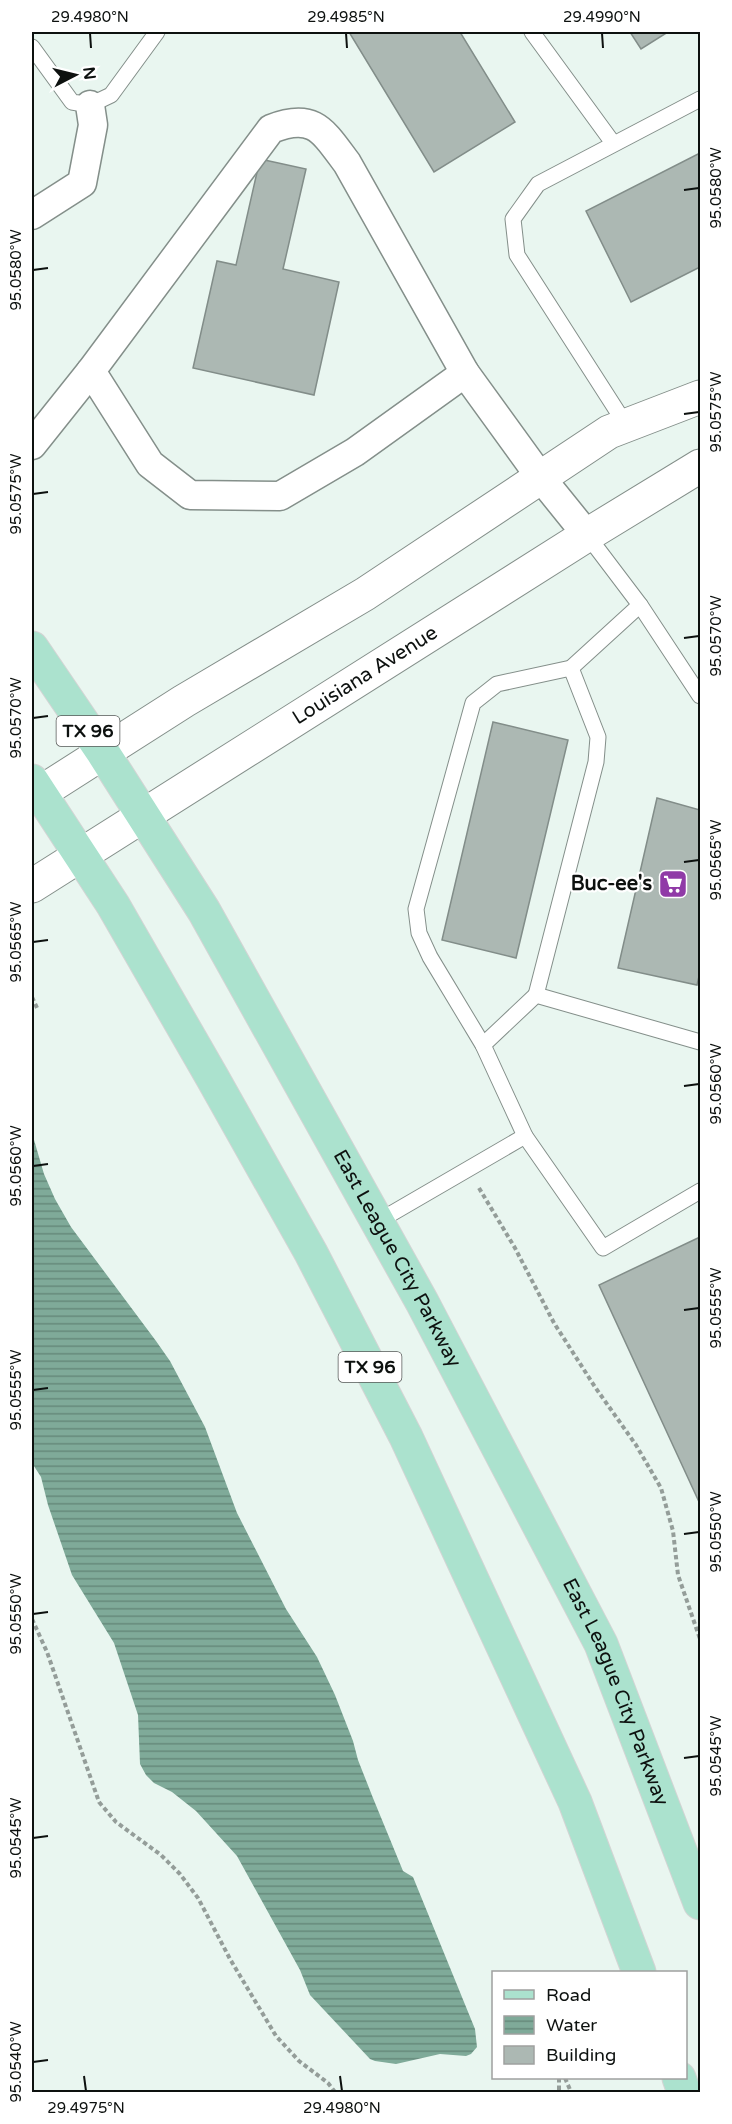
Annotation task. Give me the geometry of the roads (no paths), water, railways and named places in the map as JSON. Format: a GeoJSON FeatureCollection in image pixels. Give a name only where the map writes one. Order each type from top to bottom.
{"type":"FeatureCollection","features":[{"type":"Feature","properties":{"kind":"main road","name":"East League City Parkway"},"geometry":{"type":"LineString","coordinates":[[32,648],[102,751],[204,911],[422,1302],[601,1644],[700,1903]]}},
{"type":"Feature","properties":{"kind":"main road","name":"TX 96"},"geometry":{"type":"LineString","coordinates":[[34,791],[113,905],[312,1253],[406,1437],[575,1802],[639,1971]]}},
{"type":"Feature","properties":{"kind":"street"},"geometry":{"type":"LineString","coordinates":[[32,215],[82,183],[93,125],[90,105]]}},
{"type":"Feature","properties":{"kind":"street"},"geometry":{"type":"LineString","coordinates":[[32,445],[91,371],[271,129],[285,123],[306,123],[324,131],[347,163],[465,373],[540,478],[587,535]]}},
{"type":"Feature","properties":{"kind":"street"},"geometry":{"type":"LineString","coordinates":[[91,371],[150,464],[190,495],[280,496],[356,452],[465,373]]}},
{"type":"Feature","properties":{"kind":"street"},"geometry":{"type":"LineString","coordinates":[[34,791],[365,594],[609,432],[700,397]]}},
{"type":"Feature","properties":{"kind":"street","name":"Louisiana Avenue"},"geometry":{"type":"LineString","coordinates":[[32,886],[700,466]]}},
{"type":"Feature","properties":{"kind":"lane"},"geometry":{"type":"LineString","coordinates":[[32,47],[72,102],[90,105],[111,95],[157,32]]}},
{"type":"Feature","properties":{"kind":"lane"},"geometry":{"type":"LineString","coordinates":[[532,32],[613,143]]}},
{"type":"Feature","properties":{"kind":"lane"},"geometry":{"type":"LineString","coordinates":[[626,425],[517,255],[513,219],[538,184],[700,99]]}},
{"type":"Feature","properties":{"kind":"lane"},"geometry":{"type":"LineString","coordinates":[[587,535],[640,604],[700,696]]}},
{"type":"Feature","properties":{"kind":"lane"},"geometry":{"type":"LineString","coordinates":[[640,604],[571,668],[497,684],[473,704],[416,909],[419,933],[430,957],[483,1045],[525,1136],[603,1248],[700,1191]]}},
{"type":"Feature","properties":{"kind":"lane"},"geometry":{"type":"LineString","coordinates":[[483,1045],[536,995],[596,762],[598,736],[571,668]]}},
{"type":"Feature","properties":{"kind":"lane"},"geometry":{"type":"LineString","coordinates":[[536,995],[700,1042]]}},
{"type":"Feature","properties":{"kind":"lane"},"geometry":{"type":"LineString","coordinates":[[377,1222],[525,1136]]}},
{"type":"Feature","properties":{"kind":"water"},"geometry":{"type":"Polygon","coordinates":[[[32,1133],[44,1174],[71,1227],[170,1361],[205,1427],[237,1513],[286,1609],[317,1657],[335,1695],[358,1760],[403,1871],[413,1877],[475,2029],[477,2047],[471,2054],[466,2056],[440,2054],[396,2064],[370,2059],[310,1995],[300,1970],[237,1856],[196,1811],[172,1792],[154,1783],[140,1764],[138,1715],[114,1643],[72,1575],[41,1477],[32,1463],[32,1133]]]}},
{"type":"Feature","properties":{"kind":"place","name":"Buc-ee's"},"geometry":{"type":"Point","coordinates":[673,884]}}]}
